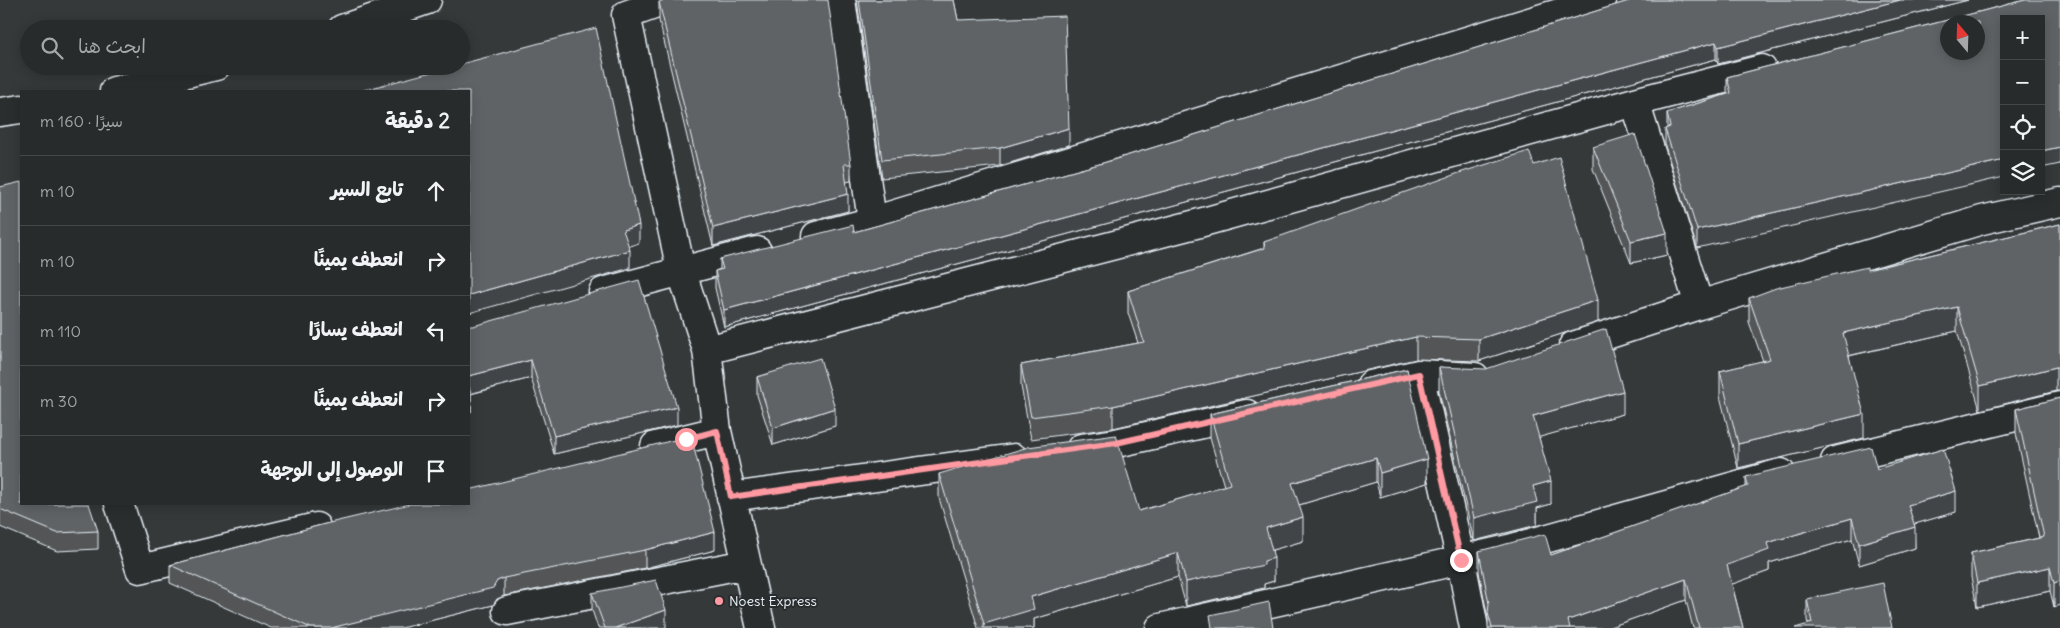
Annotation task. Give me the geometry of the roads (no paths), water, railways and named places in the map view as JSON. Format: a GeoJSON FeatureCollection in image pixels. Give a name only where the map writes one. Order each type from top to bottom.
{"type":"FeatureCollection","features":[{"type":"Feature","properties":{"kind":"street"},"geometry":{"type":"LineString","coordinates":[[368,20],[427,0]]}},
{"type":"Feature","properties":{"kind":"street"},"geometry":{"type":"LineString","coordinates":[[668,0],[626,15],[682,270],[707,350],[717,431],[761,628]]}},
{"type":"Feature","properties":{"kind":"street"},"geometry":{"type":"LineString","coordinates":[[841,0],[872,221]]}},
{"type":"Feature","properties":{"kind":"street"},"geometry":{"type":"LineString","coordinates":[[580,298],[872,221],[1602,0]]}},
{"type":"Feature","properties":{"kind":"street"},"geometry":{"type":"LineString","coordinates":[[707,350],[1196,224],[1635,102],[1789,62]]}},
{"type":"Feature","properties":{"kind":"street"},"geometry":{"type":"LineString","coordinates":[[118,90],[179,75]]}},
{"type":"Feature","properties":{"kind":"street"},"geometry":{"type":"LineString","coordinates":[[1635,102],[1699,305]]}},
{"type":"Feature","properties":{"kind":"street"},"geometry":{"type":"LineString","coordinates":[[0,112],[20,108]]}},
{"type":"Feature","properties":{"kind":"street"},"geometry":{"type":"LineString","coordinates":[[1547,355],[1699,305],[1982,220],[2060,202]]}},
{"type":"Feature","properties":{"kind":"street"},"geometry":{"type":"LineString","coordinates":[[1343,392],[1419,374],[1481,377],[1500,371]]}},
{"type":"Feature","properties":{"kind":"street"},"geometry":{"type":"LineString","coordinates":[[1419,374],[1461,560],[1474,628]]}},
{"type":"Feature","properties":{"kind":"street"},"geometry":{"type":"LineString","coordinates":[[1160,628],[1509,549],[1757,479],[2060,406]]}},
{"type":"Feature","properties":{"kind":"street"},"geometry":{"type":"LineString","coordinates":[[731,497],[1116,443],[1267,409]]}},
{"type":"Feature","properties":{"kind":"street"},"geometry":{"type":"LineString","coordinates":[[629,452],[717,431]]}},
{"type":"Feature","properties":{"kind":"street"},"geometry":{"type":"LineString","coordinates":[[119,505],[140,569],[339,522]]}},
{"type":"Feature","properties":{"kind":"street"},"geometry":{"type":"LineString","coordinates":[[507,611],[746,564]]}},
{"type":"Feature","properties":{"kind":"place","name":"Noest Express"},"geometry":{"type":"Point","coordinates":[719,601]}}]}
